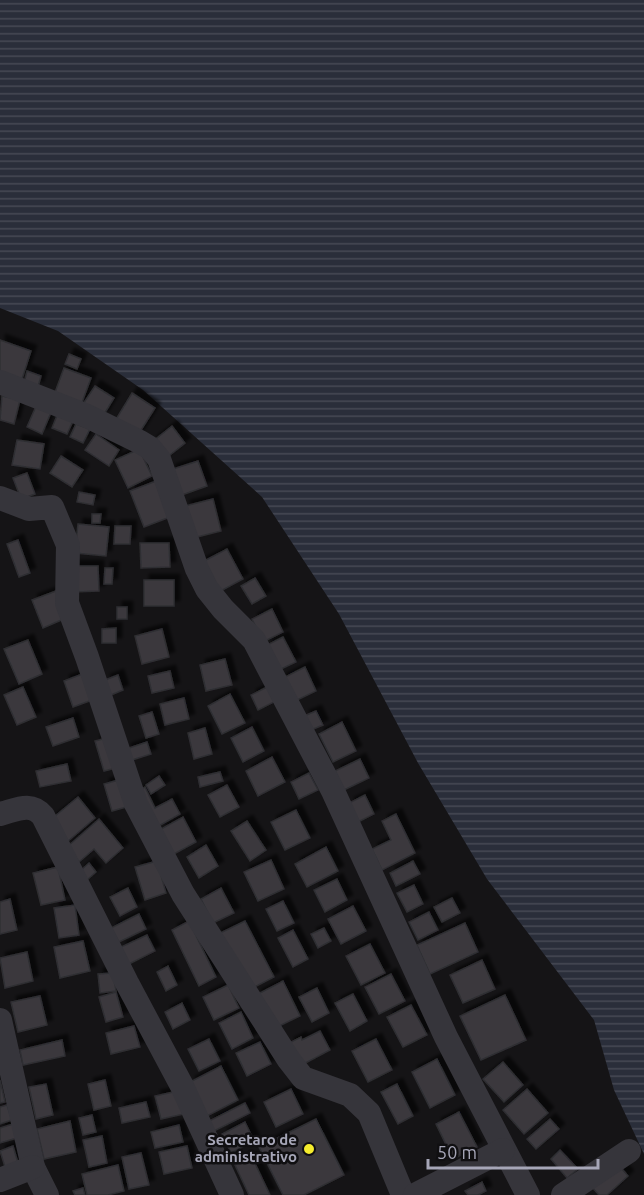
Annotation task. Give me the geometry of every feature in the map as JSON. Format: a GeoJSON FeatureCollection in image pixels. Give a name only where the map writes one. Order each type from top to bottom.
{"type":"FeatureCollection","features":[{"type":"Feature","properties":{"kind":"street"},"geometry":{"type":"LineString","coordinates":[[0,381],[87,416],[140,442],[150,448],[159,459],[197,569],[207,589],[254,640],[333,791],[446,1037],[528,1195]]}},
{"type":"Feature","properties":{"kind":"street"},"geometry":{"type":"LineString","coordinates":[[0,498],[29,508],[52,507],[68,545],[67,603],[136,804],[183,894],[289,1060],[303,1078],[350,1095],[369,1113],[403,1195]]}},
{"type":"Feature","properties":{"kind":"street"},"geometry":{"type":"LineString","coordinates":[[0,814],[31,807],[38,809],[43,816],[182,1086],[232,1195]]}},
{"type":"Feature","properties":{"kind":"street"},"geometry":{"type":"LineString","coordinates":[[0,1020],[33,1167],[47,1195]]}},
{"type":"Feature","properties":{"kind":"street"},"geometry":{"type":"LineString","coordinates":[[415,1195],[503,1150]]}},
{"type":"Feature","properties":{"kind":"street"},"geometry":{"type":"LineString","coordinates":[[563,1195],[629,1151]]}},
{"type":"Feature","properties":{"kind":"street"},"geometry":{"type":"LineString","coordinates":[[0,1180],[33,1167]]}},
{"type":"Feature","properties":{"kind":"water"},"geometry":{"type":"Polygon","coordinates":[[[0,0],[644,0],[644,1154],[614,1090],[594,1020],[487,879],[418,763],[339,614],[262,497],[143,390],[58,331],[0,308],[0,0]]]}},
{"type":"Feature","properties":{"kind":"building"},"geometry":{"type":"Polygon","coordinates":[[[0,340],[31,351],[22,379],[0,372],[0,340]]]}},
{"type":"Feature","properties":{"kind":"building"},"geometry":{"type":"Polygon","coordinates":[[[69,354],[81,359],[77,369],[65,364],[69,354]]]}},
{"type":"Feature","properties":{"kind":"building"},"geometry":{"type":"Polygon","coordinates":[[[64,368],[91,378],[81,405],[54,395],[64,368]]]}},
{"type":"Feature","properties":{"kind":"building"},"geometry":{"type":"Polygon","coordinates":[[[27,371],[41,376],[38,387],[24,383],[27,371]]]}},
{"type":"Feature","properties":{"kind":"building"},"geometry":{"type":"Polygon","coordinates":[[[95,386],[114,398],[103,416],[83,404],[95,386]]]}},
{"type":"Feature","properties":{"kind":"building"},"geometry":{"type":"Polygon","coordinates":[[[132,393],[155,408],[138,435],[115,421],[132,393]]]}},
{"type":"Feature","properties":{"kind":"building"},"geometry":{"type":"Polygon","coordinates":[[[2,396],[20,400],[14,424],[0,420],[2,396]]]}},
{"type":"Feature","properties":{"kind":"building"},"geometry":{"type":"Polygon","coordinates":[[[37,404],[52,410],[42,434],[27,427],[37,404]]]}},
{"type":"Feature","properties":{"kind":"building"},"geometry":{"type":"Polygon","coordinates":[[[58,413],[74,419],[67,434],[52,428],[58,413]]]}},
{"type":"Feature","properties":{"kind":"building"},"geometry":{"type":"Polygon","coordinates":[[[76,424],[90,429],[83,443],[70,437],[76,424]]]}},
{"type":"Feature","properties":{"kind":"building"},"geometry":{"type":"Polygon","coordinates":[[[172,426],[185,443],[165,459],[152,442],[172,426]]]}},
{"type":"Feature","properties":{"kind":"building"},"geometry":{"type":"Polygon","coordinates":[[[96,434],[119,450],[109,466],[85,450],[96,434]]]}},
{"type":"Feature","properties":{"kind":"building"},"geometry":{"type":"Polygon","coordinates":[[[17,440],[44,444],[40,469],[12,465],[17,440]]]}},
{"type":"Feature","properties":{"kind":"building"},"geometry":{"type":"Polygon","coordinates":[[[139,449],[152,476],[128,488],[115,460],[139,449]]]}},
{"type":"Feature","properties":{"kind":"building"},"geometry":{"type":"Polygon","coordinates":[[[61,456],[83,470],[72,487],[50,473],[61,456]]]}},
{"type":"Feature","properties":{"kind":"building"},"geometry":{"type":"Polygon","coordinates":[[[198,461],[207,486],[179,496],[170,470],[198,461]]]}},
{"type":"Feature","properties":{"kind":"building"},"geometry":{"type":"Polygon","coordinates":[[[27,473],[35,494],[21,499],[13,478],[27,473]]]}},
{"type":"Feature","properties":{"kind":"building"},"geometry":{"type":"Polygon","coordinates":[[[156,481],[170,517],[144,527],[130,491],[156,481]]]}},
{"type":"Feature","properties":{"kind":"building"},"geometry":{"type":"Polygon","coordinates":[[[79,492],[95,495],[93,505],[77,502],[79,492]]]}},
{"type":"Feature","properties":{"kind":"building"},"geometry":{"type":"Polygon","coordinates":[[[213,499],[221,531],[193,538],[185,506],[213,499]]]}},
{"type":"Feature","properties":{"kind":"building"},"geometry":{"type":"Polygon","coordinates":[[[92,514],[101,514],[100,523],[92,523],[92,514]]]}},
{"type":"Feature","properties":{"kind":"building"},"geometry":{"type":"Polygon","coordinates":[[[78,524],[109,527],[106,556],[75,553],[78,524]]]}},
{"type":"Feature","properties":{"kind":"building"},"geometry":{"type":"Polygon","coordinates":[[[115,526],[131,526],[130,544],[114,544],[115,526]]]}},
{"type":"Feature","properties":{"kind":"building"},"geometry":{"type":"Polygon","coordinates":[[[18,540],[30,573],[19,577],[7,544],[18,540]]]}},
{"type":"Feature","properties":{"kind":"building"},"geometry":{"type":"Polygon","coordinates":[[[140,543],[169,543],[170,567],[141,568],[140,543]]]}},
{"type":"Feature","properties":{"kind":"building"},"geometry":{"type":"Polygon","coordinates":[[[227,549],[243,579],[217,593],[200,563],[227,549]]]}},
{"type":"Feature","properties":{"kind":"building"},"geometry":{"type":"Polygon","coordinates":[[[73,566],[98,566],[99,591],[73,592],[73,566]]]}},
{"type":"Feature","properties":{"kind":"building"},"geometry":{"type":"Polygon","coordinates":[[[105,568],[113,568],[112,584],[104,584],[105,568]]]}},
{"type":"Feature","properties":{"kind":"building"},"geometry":{"type":"Polygon","coordinates":[[[255,578],[266,596],[252,604],[241,586],[255,578]]]}},
{"type":"Feature","properties":{"kind":"building"},"geometry":{"type":"Polygon","coordinates":[[[144,580],[174,580],[174,606],[144,606],[144,580]]]}},
{"type":"Feature","properties":{"kind":"building"},"geometry":{"type":"Polygon","coordinates":[[[56,591],[66,618],[43,628],[32,600],[56,591]]]}},
{"type":"Feature","properties":{"kind":"building"},"geometry":{"type":"Polygon","coordinates":[[[117,607],[127,607],[127,619],[117,619],[117,607]]]}},
{"type":"Feature","properties":{"kind":"building"},"geometry":{"type":"Polygon","coordinates":[[[272,609],[283,632],[263,642],[252,619],[272,609]]]}},
{"type":"Feature","properties":{"kind":"building"},"geometry":{"type":"Polygon","coordinates":[[[116,628],[116,643],[102,643],[102,629],[116,628]]]}},
{"type":"Feature","properties":{"kind":"building"},"geometry":{"type":"Polygon","coordinates":[[[162,629],[169,657],[142,664],[135,636],[162,629]]]}},
{"type":"Feature","properties":{"kind":"building"},"geometry":{"type":"Polygon","coordinates":[[[283,637],[296,662],[279,670],[267,645],[283,637]]]}},
{"type":"Feature","properties":{"kind":"building"},"geometry":{"type":"Polygon","coordinates":[[[28,640],[42,674],[19,684],[4,649],[28,640]]]}},
{"type":"Feature","properties":{"kind":"building"},"geometry":{"type":"Polygon","coordinates":[[[225,659],[232,685],[206,691],[200,665],[225,659]]]}},
{"type":"Feature","properties":{"kind":"building"},"geometry":{"type":"Polygon","coordinates":[[[305,667],[316,691],[293,702],[281,679],[305,667]]]}},
{"type":"Feature","properties":{"kind":"building"},"geometry":{"type":"Polygon","coordinates":[[[170,671],[174,688],[152,693],[148,676],[170,671]]]}},
{"type":"Feature","properties":{"kind":"building"},"geometry":{"type":"Polygon","coordinates":[[[85,673],[95,699],[73,707],[64,681],[85,673]]]}},
{"type":"Feature","properties":{"kind":"building"},"geometry":{"type":"Polygon","coordinates":[[[118,675],[123,690],[111,695],[105,680],[118,675]]]}},
{"type":"Feature","properties":{"kind":"building"},"geometry":{"type":"Polygon","coordinates":[[[23,687],[36,717],[17,725],[4,695],[23,687]]]}},
{"type":"Feature","properties":{"kind":"building"},"geometry":{"type":"Polygon","coordinates":[[[267,687],[274,702],[258,710],[251,695],[267,687]]]}},
{"type":"Feature","properties":{"kind":"building"},"geometry":{"type":"Polygon","coordinates":[[[230,694],[245,723],[222,734],[208,706],[230,694]]]}},
{"type":"Feature","properties":{"kind":"building"},"geometry":{"type":"Polygon","coordinates":[[[184,698],[189,719],[165,725],[160,704],[184,698]]]}},
{"type":"Feature","properties":{"kind":"building"},"geometry":{"type":"Polygon","coordinates":[[[316,711],[323,725],[311,730],[304,716],[316,711]]]}},
{"type":"Feature","properties":{"kind":"building"},"geometry":{"type":"Polygon","coordinates":[[[152,712],[159,734],[146,738],[139,716],[152,712]]]}},
{"type":"Feature","properties":{"kind":"building"},"geometry":{"type":"Polygon","coordinates":[[[73,718],[79,737],[53,746],[46,727],[73,718]]]}},
{"type":"Feature","properties":{"kind":"building"},"geometry":{"type":"Polygon","coordinates":[[[342,722],[356,751],[333,762],[319,734],[342,722]]]}},
{"type":"Feature","properties":{"kind":"building"},"geometry":{"type":"Polygon","coordinates":[[[252,727],[264,751],[243,762],[231,738],[252,727]]]}},
{"type":"Feature","properties":{"kind":"building"},"geometry":{"type":"Polygon","coordinates":[[[205,728],[212,754],[194,759],[188,733],[205,728]]]}},
{"type":"Feature","properties":{"kind":"building"},"geometry":{"type":"Polygon","coordinates":[[[111,737],[120,767],[104,771],[95,741],[111,737]]]}},
{"type":"Feature","properties":{"kind":"building"},"geometry":{"type":"Polygon","coordinates":[[[147,742],[151,754],[129,761],[126,749],[147,742]]]}},
{"type":"Feature","properties":{"kind":"building"},"geometry":{"type":"Polygon","coordinates":[[[272,757],[285,782],[258,796],[246,771],[272,757]]]}},
{"type":"Feature","properties":{"kind":"building"},"geometry":{"type":"Polygon","coordinates":[[[360,759],[369,778],[344,790],[335,771],[360,759]]]}},
{"type":"Feature","properties":{"kind":"building"},"geometry":{"type":"Polygon","coordinates":[[[67,764],[71,781],[40,787],[36,771],[67,764]]]}},
{"type":"Feature","properties":{"kind":"building"},"geometry":{"type":"Polygon","coordinates":[[[220,772],[223,781],[200,787],[198,777],[220,772]]]}},
{"type":"Feature","properties":{"kind":"building"},"geometry":{"type":"Polygon","coordinates":[[[309,773],[318,790],[299,799],[291,782],[309,773]]]}},
{"type":"Feature","properties":{"kind":"building"},"geometry":{"type":"Polygon","coordinates":[[[159,776],[165,785],[151,794],[146,785],[159,776]]]}},
{"type":"Feature","properties":{"kind":"building"},"geometry":{"type":"Polygon","coordinates":[[[122,779],[130,806],[112,811],[104,784],[122,779]]]}},
{"type":"Feature","properties":{"kind":"building"},"geometry":{"type":"Polygon","coordinates":[[[227,785],[239,807],[220,817],[208,795],[227,785]]]}},
{"type":"Feature","properties":{"kind":"building"},"geometry":{"type":"Polygon","coordinates":[[[145,787],[155,808],[172,799],[180,814],[157,827],[138,791],[145,787]]]}},
{"type":"Feature","properties":{"kind":"building"},"geometry":{"type":"Polygon","coordinates":[[[365,795],[374,814],[358,822],[349,803],[365,795]]]}},
{"type":"Feature","properties":{"kind":"building"},"geometry":{"type":"Polygon","coordinates":[[[78,797],[95,818],[67,842],[49,821],[78,797]]]}},
{"type":"Feature","properties":{"kind":"building"},"geometry":{"type":"Polygon","coordinates":[[[296,810],[310,838],[285,850],[271,822],[296,810]]]}},
{"type":"Feature","properties":{"kind":"building"},"geometry":{"type":"Polygon","coordinates":[[[396,814],[415,853],[382,870],[372,849],[391,840],[382,821],[396,814]]]}},
{"type":"Feature","properties":{"kind":"building"},"geometry":{"type":"Polygon","coordinates":[[[183,817],[196,842],[174,854],[161,829],[183,817]]]}},
{"type":"Feature","properties":{"kind":"building"},"geometry":{"type":"Polygon","coordinates":[[[99,819],[123,848],[106,863],[94,849],[79,862],[67,847],[99,819]]]}},
{"type":"Feature","properties":{"kind":"building"},"geometry":{"type":"Polygon","coordinates":[[[247,821],[266,850],[250,861],[231,831],[247,821]]]}},
{"type":"Feature","properties":{"kind":"building"},"geometry":{"type":"Polygon","coordinates":[[[206,845],[218,866],[199,878],[187,857],[206,845]]]}},
{"type":"Feature","properties":{"kind":"building"},"geometry":{"type":"Polygon","coordinates":[[[326,847],[338,871],[307,887],[295,864],[326,847]]]}},
{"type":"Feature","properties":{"kind":"building"},"geometry":{"type":"Polygon","coordinates":[[[271,860],[284,889],[258,901],[244,872],[271,860]]]}},
{"type":"Feature","properties":{"kind":"building"},"geometry":{"type":"Polygon","coordinates":[[[157,861],[166,893],[145,900],[135,867],[157,861]]]}},
{"type":"Feature","properties":{"kind":"building"},"geometry":{"type":"Polygon","coordinates":[[[413,861],[420,874],[396,886],[390,873],[413,861]]]}},
{"type":"Feature","properties":{"kind":"building"},"geometry":{"type":"Polygon","coordinates":[[[89,863],[96,872],[87,880],[80,871],[89,863]]]}},
{"type":"Feature","properties":{"kind":"building"},"geometry":{"type":"Polygon","coordinates":[[[58,867],[65,900],[41,905],[33,873],[58,867]]]}},
{"type":"Feature","properties":{"kind":"building"},"geometry":{"type":"Polygon","coordinates":[[[337,879],[347,900],[325,912],[314,890],[337,879]]]}},
{"type":"Feature","properties":{"kind":"building"},"geometry":{"type":"Polygon","coordinates":[[[414,885],[423,904],[407,912],[397,893],[414,885]]]}},
{"type":"Feature","properties":{"kind":"building"},"geometry":{"type":"Polygon","coordinates":[[[128,888],[137,907],[120,916],[110,897],[128,888]]]}},
{"type":"Feature","properties":{"kind":"building"},"geometry":{"type":"Polygon","coordinates":[[[221,888],[234,913],[213,923],[201,899],[221,888]]]}},
{"type":"Feature","properties":{"kind":"building"},"geometry":{"type":"Polygon","coordinates":[[[452,898],[460,913],[442,922],[434,907],[452,898]]]}},
{"type":"Feature","properties":{"kind":"building"},"geometry":{"type":"Polygon","coordinates":[[[10,899],[17,930],[0,934],[0,902],[10,899]]]}},
{"type":"Feature","properties":{"kind":"building"},"geometry":{"type":"Polygon","coordinates":[[[283,901],[294,923],[277,931],[266,909],[283,901]]]}},
{"type":"Feature","properties":{"kind":"building"},"geometry":{"type":"Polygon","coordinates":[[[75,905],[79,935],[59,938],[54,908],[75,905]]]}},
{"type":"Feature","properties":{"kind":"building"},"geometry":{"type":"Polygon","coordinates":[[[353,906],[366,931],[341,944],[328,919],[353,906]]]}},
{"type":"Feature","properties":{"kind":"building"},"geometry":{"type":"Polygon","coordinates":[[[429,912],[438,930],[418,940],[409,922],[429,912]]]}},
{"type":"Feature","properties":{"kind":"building"},"geometry":{"type":"Polygon","coordinates":[[[139,914],[146,929],[119,942],[111,928],[139,914]]]}},
{"type":"Feature","properties":{"kind":"building"},"geometry":{"type":"Polygon","coordinates":[[[189,921],[216,977],[199,986],[172,930],[189,921]]]}},
{"type":"Feature","properties":{"kind":"building"},"geometry":{"type":"Polygon","coordinates":[[[245,921],[274,977],[245,992],[216,935],[245,921]]]}},
{"type":"Feature","properties":{"kind":"building"},"geometry":{"type":"Polygon","coordinates":[[[465,923],[478,952],[430,974],[417,945],[465,923]]]}},
{"type":"Feature","properties":{"kind":"building"},"geometry":{"type":"Polygon","coordinates":[[[324,928],[331,941],[318,948],[311,934],[324,928]]]}},
{"type":"Feature","properties":{"kind":"building"},"geometry":{"type":"Polygon","coordinates":[[[293,930],[308,959],[293,967],[278,938],[293,930]]]}},
{"type":"Feature","properties":{"kind":"building"},"geometry":{"type":"Polygon","coordinates":[[[147,935],[155,951],[129,964],[121,947],[147,935]]]}},
{"type":"Feature","properties":{"kind":"building"},"geometry":{"type":"Polygon","coordinates":[[[83,941],[90,971],[60,978],[54,947],[83,941]]]}},
{"type":"Feature","properties":{"kind":"building"},"geometry":{"type":"Polygon","coordinates":[[[370,944],[385,973],[361,985],[346,956],[370,944]]]}},
{"type":"Feature","properties":{"kind":"building"},"geometry":{"type":"Polygon","coordinates":[[[27,952],[33,981],[5,988],[0,958],[27,952]]]}},
{"type":"Feature","properties":{"kind":"building"},"geometry":{"type":"Polygon","coordinates":[[[482,960],[495,989],[463,1003],[450,975],[482,960]]]}},
{"type":"Feature","properties":{"kind":"building"},"geometry":{"type":"Polygon","coordinates":[[[168,966],[177,985],[166,991],[157,972],[168,966]]]}},
{"type":"Feature","properties":{"kind":"building"},"geometry":{"type":"Polygon","coordinates":[[[113,973],[116,991],[100,993],[98,974],[113,973]]]}},
{"type":"Feature","properties":{"kind":"building"},"geometry":{"type":"Polygon","coordinates":[[[391,974],[405,1001],[379,1014],[365,987],[391,974]]]}},
{"type":"Feature","properties":{"kind":"building"},"geometry":{"type":"Polygon","coordinates":[[[283,981],[300,1016],[273,1029],[256,995],[283,981]]]}},
{"type":"Feature","properties":{"kind":"building"},"geometry":{"type":"Polygon","coordinates":[[[228,985],[239,1008],[214,1020],[203,997],[228,985]]]}},
{"type":"Feature","properties":{"kind":"building"},"geometry":{"type":"Polygon","coordinates":[[[317,988],[329,1013],[312,1022],[299,997],[317,988]]]}},
{"type":"Feature","properties":{"kind":"building"},"geometry":{"type":"Polygon","coordinates":[[[116,992],[123,1017],[106,1022],[99,997],[116,992]]]}},
{"type":"Feature","properties":{"kind":"building"},"geometry":{"type":"Polygon","coordinates":[[[353,994],[367,1021],[350,1031],[335,1003],[353,994]]]}},
{"type":"Feature","properties":{"kind":"building"},"geometry":{"type":"Polygon","coordinates":[[[505,995],[526,1040],[481,1060],[460,1016],[505,995]]]}},
{"type":"Feature","properties":{"kind":"building"},"geometry":{"type":"Polygon","coordinates":[[[40,996],[47,1025],[18,1032],[11,1002],[40,996]]]}},
{"type":"Feature","properties":{"kind":"building"},"geometry":{"type":"Polygon","coordinates":[[[182,1003],[190,1020],[173,1029],[165,1012],[182,1003]]]}},
{"type":"Feature","properties":{"kind":"building"},"geometry":{"type":"Polygon","coordinates":[[[411,1005],[427,1035],[403,1047],[387,1017],[411,1005]]]}},
{"type":"Feature","properties":{"kind":"building"},"geometry":{"type":"Polygon","coordinates":[[[241,1012],[253,1038],[232,1049],[219,1023],[241,1012]]]}},
{"type":"Feature","properties":{"kind":"building"},"geometry":{"type":"Polygon","coordinates":[[[134,1026],[140,1047],[111,1054],[106,1033],[134,1026]]]}},
{"type":"Feature","properties":{"kind":"building"},"geometry":{"type":"Polygon","coordinates":[[[320,1031],[330,1050],[300,1066],[289,1043],[301,1037],[302,1040],[320,1031]]]}},
{"type":"Feature","properties":{"kind":"building"},"geometry":{"type":"Polygon","coordinates":[[[209,1039],[220,1061],[199,1071],[188,1049],[209,1039]]]}},
{"type":"Feature","properties":{"kind":"building"},"geometry":{"type":"Polygon","coordinates":[[[376,1039],[392,1070],[368,1082],[352,1051],[376,1039]]]}},
{"type":"Feature","properties":{"kind":"building"},"geometry":{"type":"Polygon","coordinates":[[[62,1040],[65,1056],[23,1065],[20,1050],[62,1040]]]}},
{"type":"Feature","properties":{"kind":"building"},"geometry":{"type":"Polygon","coordinates":[[[260,1042],[271,1064],[247,1076],[236,1053],[260,1042]]]}},
{"type":"Feature","properties":{"kind":"building"},"geometry":{"type":"Polygon","coordinates":[[[437,1059],[455,1095],[430,1108],[412,1072],[437,1059]]]}},
{"type":"Feature","properties":{"kind":"building"},"geometry":{"type":"Polygon","coordinates":[[[503,1062],[523,1085],[504,1102],[483,1079],[503,1062]]]}},
{"type":"Feature","properties":{"kind":"building"},"geometry":{"type":"Polygon","coordinates":[[[221,1066],[238,1100],[207,1116],[190,1082],[221,1066]]]}},
{"type":"Feature","properties":{"kind":"building"},"geometry":{"type":"Polygon","coordinates":[[[0,1080],[5,1102],[0,1103],[0,1080]]]}},
{"type":"Feature","properties":{"kind":"building"},"geometry":{"type":"Polygon","coordinates":[[[105,1080],[111,1106],[94,1110],[88,1084],[105,1080]]]}},
{"type":"Feature","properties":{"kind":"building"},"geometry":{"type":"Polygon","coordinates":[[[46,1084],[53,1115],[36,1119],[29,1087],[46,1084]]]}},
{"type":"Feature","properties":{"kind":"building"},"geometry":{"type":"Polygon","coordinates":[[[397,1084],[413,1116],[398,1124],[381,1092],[397,1084]]]}},
{"type":"Feature","properties":{"kind":"building"},"geometry":{"type":"Polygon","coordinates":[[[291,1089],[303,1114],[276,1127],[264,1102],[291,1089]]]}},
{"type":"Feature","properties":{"kind":"building"},"geometry":{"type":"Polygon","coordinates":[[[527,1089],[548,1113],[524,1134],[503,1110],[527,1089]]]}},
{"type":"Feature","properties":{"kind":"building"},"geometry":{"type":"Polygon","coordinates":[[[178,1091],[184,1114],[161,1119],[155,1096],[178,1091]]]}},
{"type":"Feature","properties":{"kind":"building"},"geometry":{"type":"Polygon","coordinates":[[[146,1102],[150,1117],[122,1123],[119,1108],[146,1102]]]}},
{"type":"Feature","properties":{"kind":"building"},"geometry":{"type":"Polygon","coordinates":[[[245,1103],[250,1113],[214,1131],[209,1121],[245,1103]]]}},
{"type":"Feature","properties":{"kind":"building"},"geometry":{"type":"Polygon","coordinates":[[[7,1105],[12,1120],[0,1124],[0,1107],[7,1105]]]}},
{"type":"Feature","properties":{"kind":"building"},"geometry":{"type":"Polygon","coordinates":[[[459,1112],[477,1147],[453,1159],[436,1124],[459,1112]]]}},
{"type":"Feature","properties":{"kind":"building"},"geometry":{"type":"Polygon","coordinates":[[[92,1115],[96,1132],[83,1135],[79,1118],[92,1115]]]}},
{"type":"Feature","properties":{"kind":"building"},"geometry":{"type":"Polygon","coordinates":[[[316,1119],[344,1175],[304,1195],[283,1195],[259,1147],[316,1119]]]}},
{"type":"Feature","properties":{"kind":"building"},"geometry":{"type":"Polygon","coordinates":[[[550,1119],[559,1129],[536,1149],[527,1139],[550,1119]]]}},
{"type":"Feature","properties":{"kind":"building"},"geometry":{"type":"Polygon","coordinates":[[[70,1121],[76,1152],[44,1159],[37,1129],[70,1121]]]}},
{"type":"Feature","properties":{"kind":"building"},"geometry":{"type":"Polygon","coordinates":[[[245,1122],[254,1141],[231,1153],[222,1134],[245,1122]]]}},
{"type":"Feature","properties":{"kind":"building"},"geometry":{"type":"Polygon","coordinates":[[[13,1124],[17,1138],[0,1143],[0,1128],[13,1124]]]}},
{"type":"Feature","properties":{"kind":"building"},"geometry":{"type":"Polygon","coordinates":[[[179,1125],[183,1142],[155,1148],[151,1132],[179,1125]]]}},
{"type":"Feature","properties":{"kind":"building"},"geometry":{"type":"Polygon","coordinates":[[[102,1136],[107,1163],[89,1167],[83,1140],[102,1136]]]}},
{"type":"Feature","properties":{"kind":"building"},"geometry":{"type":"Polygon","coordinates":[[[13,1146],[19,1166],[6,1170],[0,1151],[13,1146]]]}},
{"type":"Feature","properties":{"kind":"building"},"geometry":{"type":"Polygon","coordinates":[[[187,1146],[192,1168],[164,1174],[159,1152],[187,1146]]]}},
{"type":"Feature","properties":{"kind":"building"},"geometry":{"type":"Polygon","coordinates":[[[560,1150],[578,1169],[567,1178],[551,1159],[560,1150]]]}},
{"type":"Feature","properties":{"kind":"building"},"geometry":{"type":"Polygon","coordinates":[[[141,1153],[149,1185],[129,1189],[122,1157],[141,1153]]]}},
{"type":"Feature","properties":{"kind":"building"},"geometry":{"type":"Polygon","coordinates":[[[252,1157],[270,1195],[249,1195],[235,1165],[252,1157]]]}},
{"type":"Feature","properties":{"kind":"building"},"geometry":{"type":"Polygon","coordinates":[[[617,1163],[628,1176],[607,1195],[599,1195],[591,1186],[617,1163]]]}},
{"type":"Feature","properties":{"kind":"building"},"geometry":{"type":"Polygon","coordinates":[[[118,1165],[124,1191],[108,1195],[87,1195],[82,1174],[118,1165]]]}},
{"type":"Feature","properties":{"kind":"building"},"geometry":{"type":"Polygon","coordinates":[[[482,1182],[486,1191],[478,1195],[468,1195],[465,1191],[482,1182]]]}},
{"type":"Feature","properties":{"kind":"building"},"geometry":{"type":"Polygon","coordinates":[[[83,1188],[85,1195],[75,1195],[73,1191],[83,1188]]]}},
{"type":"Feature","properties":{"kind":"place","name":"Secretaro de administrativo"},"geometry":{"type":"Point","coordinates":[309,1149]}}]}
